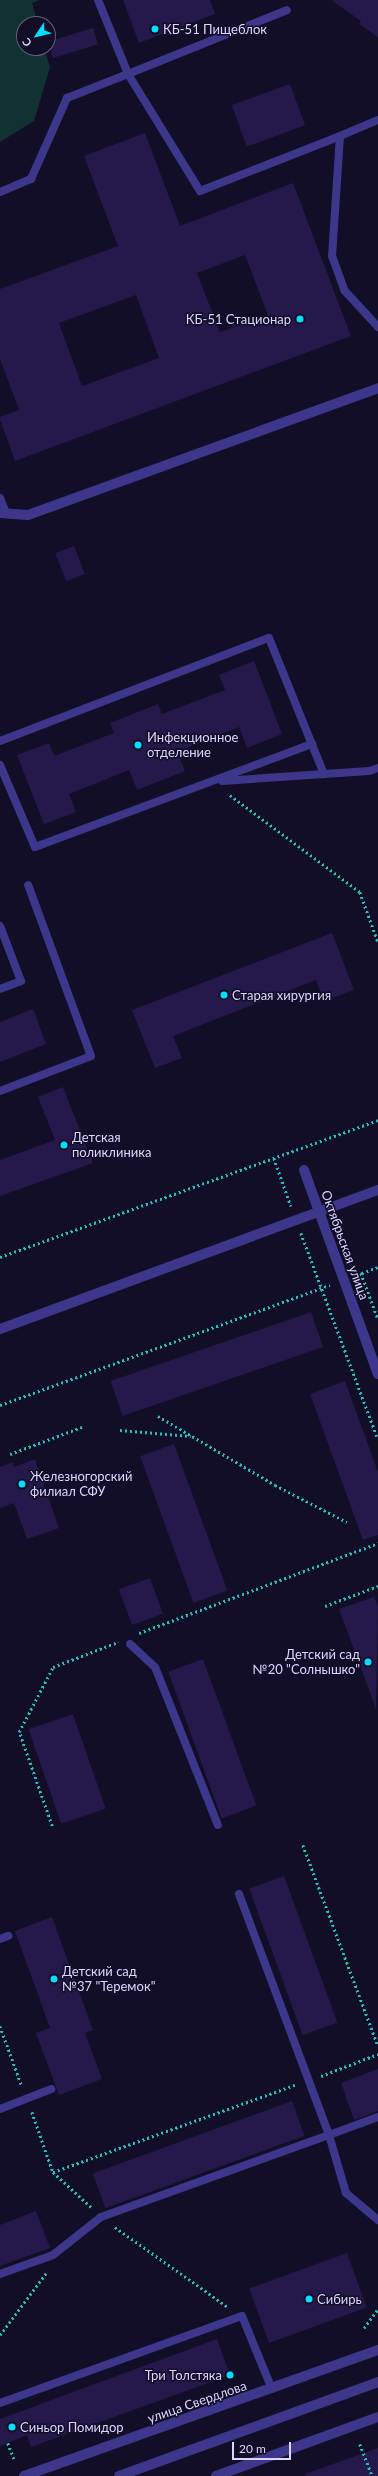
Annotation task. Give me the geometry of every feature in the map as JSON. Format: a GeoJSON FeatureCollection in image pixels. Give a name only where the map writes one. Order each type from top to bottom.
{"type":"FeatureCollection","features":[{"type":"Feature","properties":{"kind":"street"},"geometry":{"type":"LineString","coordinates":[[3,513],[28,515],[378,388]]}},
{"type":"Feature","properties":{"kind":"street","name":"Октябрьская улица"},"geometry":{"type":"LineString","coordinates":[[304,1170],[378,1374]]}},
{"type":"Feature","properties":{"kind":"street"},"geometry":{"type":"LineString","coordinates":[[0,1329],[378,1190]]}},
{"type":"Feature","properties":{"kind":"street","name":"улица Свердлова"},"geometry":{"type":"LineString","coordinates":[[24,2476],[378,2350]]}},
{"type":"Feature","properties":{"kind":"street"},"geometry":{"type":"LineString","coordinates":[[119,2476],[378,2382]]}},
{"type":"Feature","properties":{"kind":"street"},"geometry":{"type":"LineString","coordinates":[[216,2476],[378,2417]]}},
{"type":"Feature","properties":{"kind":"lane"},"geometry":{"type":"LineString","coordinates":[[98,0],[128,74],[200,191],[378,120]]}},
{"type":"Feature","properties":{"kind":"lane"},"geometry":{"type":"LineString","coordinates":[[0,192],[31,179],[66,98],[287,10]]}},
{"type":"Feature","properties":{"kind":"lane"},"geometry":{"type":"LineString","coordinates":[[340,136],[332,256],[345,291],[378,327]]}},
{"type":"Feature","properties":{"kind":"lane"},"geometry":{"type":"LineString","coordinates":[[0,498],[3,513]]}},
{"type":"Feature","properties":{"kind":"lane"},"geometry":{"type":"LineString","coordinates":[[0,741],[269,638],[324,774]]}},
{"type":"Feature","properties":{"kind":"lane"},"geometry":{"type":"LineString","coordinates":[[0,765],[35,847],[312,744]]}},
{"type":"Feature","properties":{"kind":"lane"},"geometry":{"type":"LineString","coordinates":[[212,781],[369,771],[378,768]]}},
{"type":"Feature","properties":{"kind":"lane"},"geometry":{"type":"LineString","coordinates":[[0,1092],[91,1056],[28,885]]}},
{"type":"Feature","properties":{"kind":"lane"},"geometry":{"type":"LineString","coordinates":[[0,926],[21,981],[0,989]]}},
{"type":"Feature","properties":{"kind":"lane"},"geometry":{"type":"LineString","coordinates":[[126,1642],[155,1667],[218,1825]]}},
{"type":"Feature","properties":{"kind":"lane"},"geometry":{"type":"LineString","coordinates":[[238,1894],[329,2135],[346,2193],[378,2220]]}},
{"type":"Feature","properties":{"kind":"lane"},"geometry":{"type":"LineString","coordinates":[[0,1940],[8,1936]]}},
{"type":"Feature","properties":{"kind":"lane"},"geometry":{"type":"LineString","coordinates":[[0,2109],[51,2089]]}},
{"type":"Feature","properties":{"kind":"lane"},"geometry":{"type":"LineString","coordinates":[[0,2274],[53,2255],[101,2217],[378,2117]]}},
{"type":"Feature","properties":{"kind":"lane"},"geometry":{"type":"LineString","coordinates":[[0,2403],[242,2316],[272,2389]]}},
{"type":"Feature","properties":{"kind":"path"},"geometry":{"type":"LineString","coordinates":[[212,781],[360,892],[378,942]]}},
{"type":"Feature","properties":{"kind":"path"},"geometry":{"type":"LineString","coordinates":[[0,1257],[378,1120]]}},
{"type":"Feature","properties":{"kind":"path"},"geometry":{"type":"LineString","coordinates":[[274,1158],[378,1439]]}},
{"type":"Feature","properties":{"kind":"path"},"geometry":{"type":"LineString","coordinates":[[0,1405],[378,1267]]}},
{"type":"Feature","properties":{"kind":"path"},"geometry":{"type":"LineString","coordinates":[[361,1273],[378,1319]]}},
{"type":"Feature","properties":{"kind":"path"},"geometry":{"type":"LineString","coordinates":[[158,1416],[275,1485],[347,1522]]}},
{"type":"Feature","properties":{"kind":"path"},"geometry":{"type":"LineString","coordinates":[[10,1454],[82,1428]]}},
{"type":"Feature","properties":{"kind":"path"},"geometry":{"type":"LineString","coordinates":[[120,1430],[193,1436]]}},
{"type":"Feature","properties":{"kind":"path"},"geometry":{"type":"LineString","coordinates":[[134,1635],[378,1543]]}},
{"type":"Feature","properties":{"kind":"path"},"geometry":{"type":"LineString","coordinates":[[325,1606],[378,1586]]}},
{"type":"Feature","properties":{"kind":"path"},"geometry":{"type":"LineString","coordinates":[[52,1826],[19,1732],[53,1666],[126,1642]]}},
{"type":"Feature","properties":{"kind":"path"},"geometry":{"type":"LineString","coordinates":[[303,1845],[378,2046]]}},
{"type":"Feature","properties":{"kind":"path"},"geometry":{"type":"LineString","coordinates":[[0,2026],[53,2172],[101,2217],[242,2316]]}},
{"type":"Feature","properties":{"kind":"path"},"geometry":{"type":"LineString","coordinates":[[53,2172],[378,2054]]}},
{"type":"Feature","properties":{"kind":"path"},"geometry":{"type":"LineString","coordinates":[[0,2335],[48,2270],[44,2258]]}},
{"type":"Feature","properties":{"kind":"path"},"geometry":{"type":"LineString","coordinates":[[364,2328],[378,2309]]}},
{"type":"Feature","properties":{"kind":"path"},"geometry":{"type":"LineString","coordinates":[[8,2443],[14,2459]]}},
{"type":"Feature","properties":{"kind":"path"},"geometry":{"type":"LineString","coordinates":[[360,2444],[372,2476]]}},
{"type":"Feature","properties":{"kind":"green space"},"geometry":{"type":"Polygon","coordinates":[[[0,0],[40,0],[32,3],[36,16],[16,16],[16,56],[47,56],[50,67],[34,121],[0,142],[0,0]]]}},
{"type":"Feature","properties":{"kind":"building","name":"КБ-51 Пищеблок"},"geometry":{"type":"Polygon","coordinates":[[[123,0],[210,0],[215,14],[139,43],[123,0]]]}},
{"type":"Feature","properties":{"kind":"building"},"geometry":{"type":"Polygon","coordinates":[[[331,0],[378,0],[378,37],[359,24],[361,21],[331,0]]]}},
{"type":"Feature","properties":{"kind":"building"},"geometry":{"type":"Polygon","coordinates":[[[93,28],[98,44],[53,58],[52,56],[56,56],[56,39],[93,28]]]}},
{"type":"Feature","properties":{"kind":"building"},"geometry":{"type":"Polygon","coordinates":[[[290,84],[305,125],[247,147],[232,105],[290,84]]]}},
{"type":"Feature","properties":{"kind":"building","name":"КБ-51 Стационар"},"geometry":{"type":"Polygon","coordinates":[[[145,133],[180,226],[293,183],[351,336],[15,461],[0,419],[0,417],[19,410],[0,359],[0,289],[118,246],[84,156],[145,133]],[[245,255],[197,273],[220,332],[268,315],[245,255]],[[136,295],[59,323],[82,386],[159,358],[136,295]]]}},
{"type":"Feature","properties":{"kind":"building"},"geometry":{"type":"Polygon","coordinates":[[[74,546],[85,574],[66,581],[55,553],[74,546]]]}},
{"type":"Feature","properties":{"kind":"building","name":"Инфекционное отделение"},"geometry":{"type":"Polygon","coordinates":[[[254,661],[282,734],[247,748],[239,727],[177,752],[185,771],[137,790],[129,770],[69,794],[76,812],[44,824],[17,755],[49,743],[54,756],[114,733],[110,723],[158,704],[162,714],[225,690],[219,675],[254,661]]]}},
{"type":"Feature","properties":{"kind":"building","name":"Старая хирургия"},"geometry":{"type":"Polygon","coordinates":[[[332,933],[354,990],[324,1001],[316,980],[173,1036],[182,1058],[155,1068],[132,1010],[332,933]]]}},
{"type":"Feature","properties":{"kind":"building"},"geometry":{"type":"Polygon","coordinates":[[[33,1009],[46,1044],[0,1062],[0,1022],[33,1009]]]}},
{"type":"Feature","properties":{"kind":"building","name":"Детская поликлиника"},"geometry":{"type":"Polygon","coordinates":[[[63,1087],[93,1163],[0,1196],[0,1160],[55,1140],[38,1097],[63,1087]]]}},
{"type":"Feature","properties":{"kind":"building"},"geometry":{"type":"Polygon","coordinates":[[[311,1312],[323,1347],[123,1416],[111,1381],[311,1312]]]}},
{"type":"Feature","properties":{"kind":"building"},"geometry":{"type":"Polygon","coordinates":[[[345,1381],[378,1472],[378,1535],[363,1540],[310,1394],[345,1381]]]}},
{"type":"Feature","properties":{"kind":"building"},"geometry":{"type":"Polygon","coordinates":[[[174,1444],[227,1591],[194,1603],[140,1456],[174,1444]]]}},
{"type":"Feature","properties":{"kind":"building","name":"Железногорский филиал СФУ"},"geometry":{"type":"Polygon","coordinates":[[[35,1459],[59,1528],[27,1539],[14,1503],[0,1508],[0,1467],[13,1462],[14,1467],[35,1459]]]}},
{"type":"Feature","properties":{"kind":"building"},"geometry":{"type":"Polygon","coordinates":[[[150,1578],[163,1614],[132,1625],[119,1589],[150,1578]]]}},
{"type":"Feature","properties":{"kind":"building","name":"Детский сад №20 \"Солнышко\""},"geometry":{"type":"Polygon","coordinates":[[[374,1597],[378,1607],[376,1709],[339,1609],[374,1597]]]}},
{"type":"Feature","properties":{"kind":"building"},"geometry":{"type":"Polygon","coordinates":[[[203,1659],[256,1806],[222,1818],[168,1672],[203,1659]]]}},
{"type":"Feature","properties":{"kind":"building"},"geometry":{"type":"Polygon","coordinates":[[[73,1714],[106,1809],[61,1824],[29,1729],[73,1714]]]}},
{"type":"Feature","properties":{"kind":"building"},"geometry":{"type":"Polygon","coordinates":[[[284,1876],[337,2023],[303,2035],[249,1889],[284,1876]]]}},
{"type":"Feature","properties":{"kind":"building","name":"Детский сад №37 \"Теремок\""},"geometry":{"type":"Polygon","coordinates":[[[52,1917],[93,2030],[85,2033],[102,2079],[59,2095],[36,2033],[50,2028],[15,1931],[52,1917]]]}},
{"type":"Feature","properties":{"kind":"building"},"geometry":{"type":"Polygon","coordinates":[[[378,2069],[378,2111],[354,2120],[341,2083],[378,2069]]]}},
{"type":"Feature","properties":{"kind":"building"},"geometry":{"type":"Polygon","coordinates":[[[292,2101],[305,2136],[105,2208],[93,2174],[292,2101]]]}},
{"type":"Feature","properties":{"kind":"building"},"geometry":{"type":"Polygon","coordinates":[[[36,2211],[50,2248],[0,2266],[0,2225],[36,2211]]]}},
{"type":"Feature","properties":{"kind":"building","name":"Сибирь"},"geometry":{"type":"Polygon","coordinates":[[[347,2253],[367,2308],[269,2343],[249,2289],[347,2253]]]}},
{"type":"Feature","properties":{"kind":"building"},"geometry":{"type":"Polygon","coordinates":[[[217,2339],[230,2375],[31,2447],[27,2435],[0,2446],[0,2419],[217,2339]]]}},
{"type":"Feature","properties":{"kind":"building"},"geometry":{"type":"Polygon","coordinates":[[[378,2448],[378,2476],[306,2476],[305,2474],[378,2448]]]}},
{"type":"Feature","properties":{"kind":"place","name":"КБ-51 Пищеблок"},"geometry":{"type":"Point","coordinates":[155,29]}},
{"type":"Feature","properties":{"kind":"place","name":"КБ-51 Стационар"},"geometry":{"type":"Point","coordinates":[300,319]}},
{"type":"Feature","properties":{"kind":"place","name":"Инфекционное отделение"},"geometry":{"type":"Point","coordinates":[138,745]}},
{"type":"Feature","properties":{"kind":"place","name":"Старая хирургия"},"geometry":{"type":"Point","coordinates":[224,995]}},
{"type":"Feature","properties":{"kind":"place","name":"Детская поликлиника"},"geometry":{"type":"Point","coordinates":[64,1145]}},
{"type":"Feature","properties":{"kind":"place","name":"Железногорский филиал СФУ"},"geometry":{"type":"Point","coordinates":[22,1484]}},
{"type":"Feature","properties":{"kind":"place","name":"Детский сад №20 \"Солнышко\""},"geometry":{"type":"Point","coordinates":[368,1662]}},
{"type":"Feature","properties":{"kind":"place","name":"Детский сад №37 \"Теремок\""},"geometry":{"type":"Point","coordinates":[54,1979]}},
{"type":"Feature","properties":{"kind":"place","name":"Сибирь"},"geometry":{"type":"Point","coordinates":[309,2299]}},
{"type":"Feature","properties":{"kind":"place","name":"Три Толстяка"},"geometry":{"type":"Point","coordinates":[230,2375]}},
{"type":"Feature","properties":{"kind":"place","name":"Синьор Помидор"},"geometry":{"type":"Point","coordinates":[12,2427]}}]}
